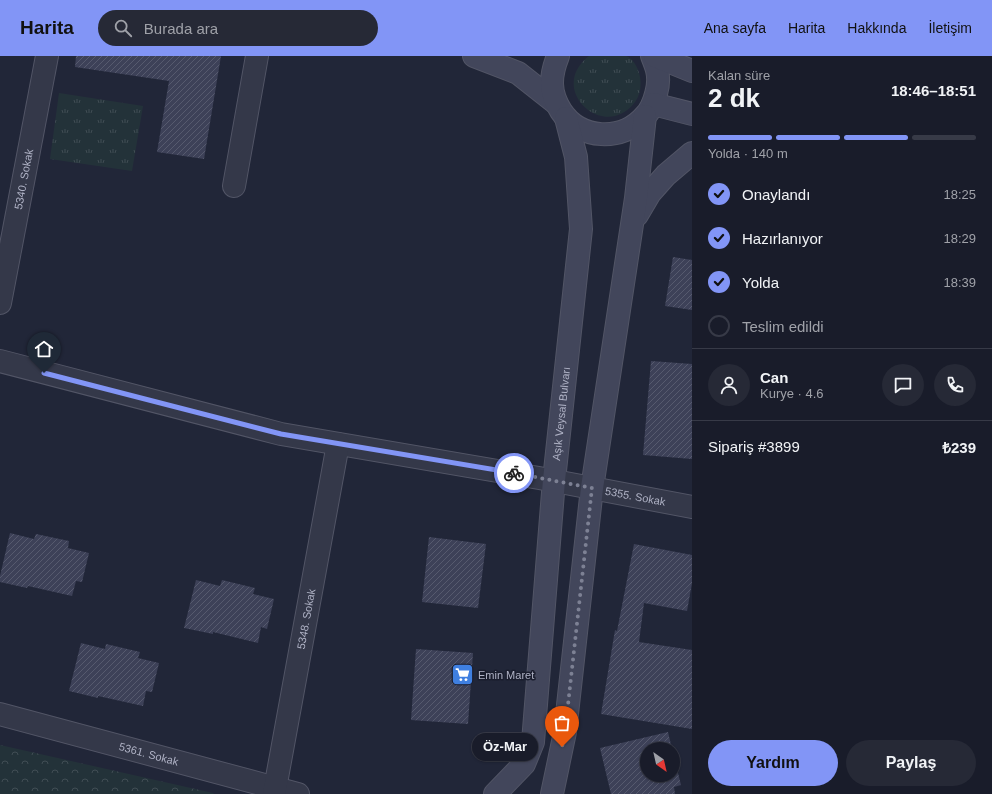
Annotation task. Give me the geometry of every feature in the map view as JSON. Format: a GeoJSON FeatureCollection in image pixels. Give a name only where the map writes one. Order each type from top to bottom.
{"type":"FeatureCollection","features":[{"type":"Feature","properties":{"kind":"main road"},"geometry":{"type":"LineString","coordinates":[[474,56],[518,73],[561,110],[580,129],[597,134],[615,134],[632,127],[649,110]]}},
{"type":"Feature","properties":{"kind":"main road","name":"Aşık Veysal Bulvarı"},"geometry":{"type":"LineString","coordinates":[[495,794],[524,764],[533,742],[554,480],[581,230],[576,157],[552,85],[553,69],[558,56]]}},
{"type":"Feature","properties":{"kind":"main road"},"geometry":{"type":"LineString","coordinates":[[654,56],[692,71]]}},
{"type":"Feature","properties":{"kind":"main road"},"geometry":{"type":"LineString","coordinates":[[552,794],[565,732],[592,488],[649,110],[658,88],[658,71],[654,56]]}},
{"type":"Feature","properties":{"kind":"main road"},"geometry":{"type":"LineString","coordinates":[[649,110],[692,114]]}},
{"type":"Feature","properties":{"kind":"main road"},"geometry":{"type":"LineString","coordinates":[[633,222],[650,193],[660,181],[692,153]]}},
{"type":"Feature","properties":{"kind":"street","name":"5340. Sokak"},"geometry":{"type":"LineString","coordinates":[[0,303],[47,56]]}},
{"type":"Feature","properties":{"kind":"street"},"geometry":{"type":"LineString","coordinates":[[234,186],[257,56]]}},
{"type":"Feature","properties":{"kind":"street","name":"5355. Sokak"},"geometry":{"type":"LineString","coordinates":[[0,361],[281,434],[554,480],[692,507]]}},
{"type":"Feature","properties":{"kind":"street","name":"5348. Sokak"},"geometry":{"type":"LineString","coordinates":[[274,791],[338,444]]}},
{"type":"Feature","properties":{"kind":"street","name":"5361. Sokak"},"geometry":{"type":"LineString","coordinates":[[0,714],[274,791],[298,794]]}},
{"type":"Feature","properties":{"kind":"green space"},"geometry":{"type":"Polygon","coordinates":[[[589,56],[626,56],[635,64],[641,83],[638,98],[622,113],[609,117],[595,114],[584,107],[576,96],[574,83],[577,69],[589,56]]]}},
{"type":"Feature","properties":{"kind":"green space"},"geometry":{"type":"Polygon","coordinates":[[[59,93],[143,106],[132,171],[50,159],[59,93]]]}},
{"type":"Feature","properties":{"kind":"green space"},"geometry":{"type":"Polygon","coordinates":[[[0,745],[213,793],[214,794],[0,794],[0,745]]]}},
{"type":"Feature","properties":{"kind":"building"},"geometry":{"type":"Polygon","coordinates":[[[76,56],[221,56],[204,159],[157,152],[169,81],[75,67],[76,56]]]}},
{"type":"Feature","properties":{"kind":"building"},"geometry":{"type":"Polygon","coordinates":[[[673,257],[692,260],[692,310],[665,306],[673,257]]]}},
{"type":"Feature","properties":{"kind":"building"},"geometry":{"type":"Polygon","coordinates":[[[651,361],[692,364],[692,459],[643,455],[651,361]]]}},
{"type":"Feature","properties":{"kind":"building"},"geometry":{"type":"Polygon","coordinates":[[[10,533],[34,539],[36,534],[69,541],[68,548],[89,553],[82,582],[76,581],[72,596],[28,586],[27,588],[0,582],[10,533]]]}},
{"type":"Feature","properties":{"kind":"building"},"geometry":{"type":"Polygon","coordinates":[[[429,537],[486,544],[478,608],[422,602],[429,537]]]}},
{"type":"Feature","properties":{"kind":"building"},"geometry":{"type":"Polygon","coordinates":[[[634,544],[692,555],[692,583],[687,611],[644,603],[639,642],[692,650],[692,729],[601,714],[615,630],[617,631],[634,544]]]}},
{"type":"Feature","properties":{"kind":"building"},"geometry":{"type":"Polygon","coordinates":[[[196,580],[220,586],[222,580],[255,588],[253,594],[274,599],[267,629],[261,627],[258,643],[213,632],[213,634],[184,628],[196,580]]]}},
{"type":"Feature","properties":{"kind":"building"},"geometry":{"type":"Polygon","coordinates":[[[81,643],[105,649],[106,644],[140,652],[138,658],[159,663],[152,692],[146,691],[143,706],[69,691],[81,643]]]}},
{"type":"Feature","properties":{"kind":"building"},"geometry":{"type":"Polygon","coordinates":[[[416,649],[473,653],[468,724],[411,720],[416,649]]]}},
{"type":"Feature","properties":{"kind":"building"},"geometry":{"type":"Polygon","coordinates":[[[668,732],[670,742],[640,742],[640,782],[680,781],[681,785],[674,787],[675,794],[611,794],[600,748],[668,732]]]}},
{"type":"Feature","properties":{"kind":"way so far"},"geometry":{"type":"LineString","coordinates":[[514,473],[592,488],[565,732],[562,747]]}},
{"type":"Feature","properties":{"kind":"place","name":"Emin Maret"},"geometry":{"type":"Point","coordinates":[462,675]}},
{"type":"Feature","properties":{"kind":"place","name":"Öz-Mar"},"geometry":{"type":"Point","coordinates":[562,747]}},
{"type":"Feature","properties":{"kind":"route"},"geometry":{"type":"LineString","coordinates":[[44,373],[281,434],[514,473]]}}]}
